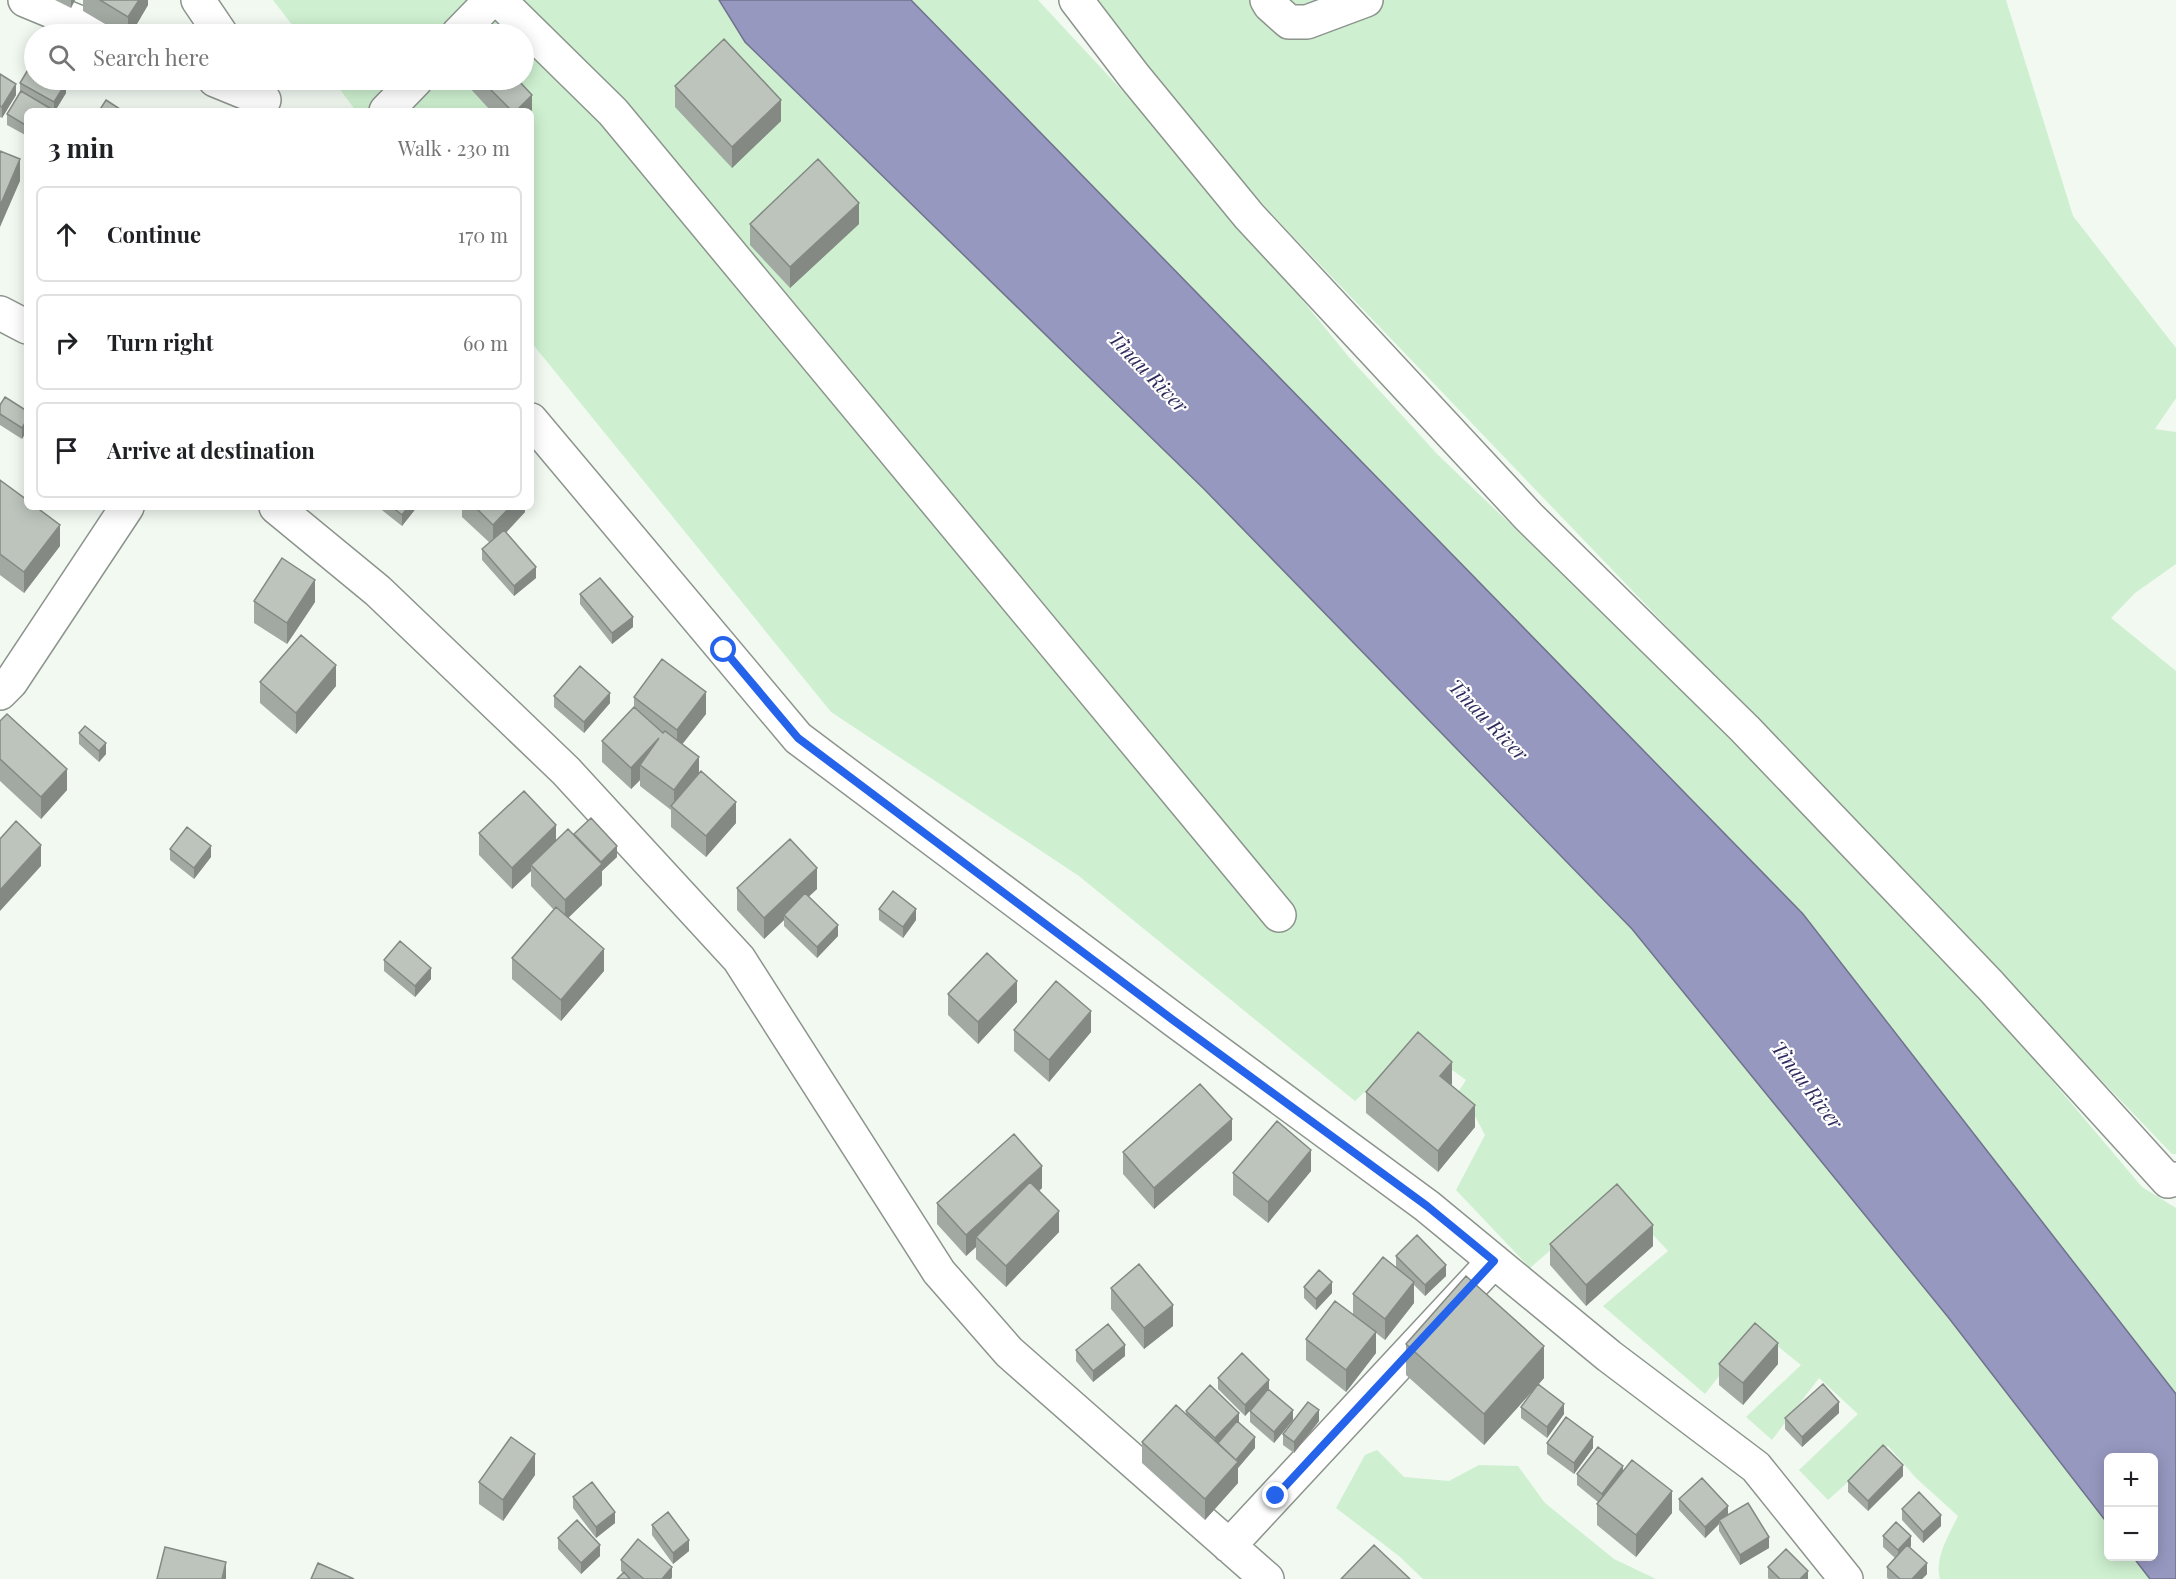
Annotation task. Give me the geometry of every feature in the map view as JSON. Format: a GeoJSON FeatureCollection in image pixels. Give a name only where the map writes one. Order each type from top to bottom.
{"type":"FeatureCollection","features":[{"type":"Feature","properties":{"kind":"street"},"geometry":{"type":"LineString","coordinates":[[24,0],[83,24]]}},
{"type":"Feature","properties":{"kind":"street"},"geometry":{"type":"LineString","coordinates":[[198,0],[214,24]]}},
{"type":"Feature","properties":{"kind":"street"},"geometry":{"type":"LineString","coordinates":[[467,24],[490,0]]}},
{"type":"Feature","properties":{"kind":"street"},"geometry":{"type":"LineString","coordinates":[[499,0],[523,24]]}},
{"type":"Feature","properties":{"kind":"street"},"geometry":{"type":"LineString","coordinates":[[1076,0],[1134,76],[1249,216],[1529,517],[1745,729],[1990,985],[2168,1181],[2176,1179]]}},
{"type":"Feature","properties":{"kind":"street"},"geometry":{"type":"LineString","coordinates":[[1267,0],[1289,22],[1307,22],[1366,0]]}},
{"type":"Feature","properties":{"kind":"street"},"geometry":{"type":"LineString","coordinates":[[534,34],[613,112],[1279,915]]}},
{"type":"Feature","properties":{"kind":"street"},"geometry":{"type":"LineString","coordinates":[[242,90],[261,97]]}},
{"type":"Feature","properties":{"kind":"street"},"geometry":{"type":"LineString","coordinates":[[389,108],[406,90]]}},
{"type":"Feature","properties":{"kind":"street"},"geometry":{"type":"LineString","coordinates":[[0,313],[24,325]]}},
{"type":"Feature","properties":{"kind":"street"},"geometry":{"type":"LineString","coordinates":[[534,424],[798,738],[1173,1020],[1427,1206],[1609,1356],[1756,1467],[1846,1579]]}},
{"type":"Feature","properties":{"kind":"street"},"geometry":{"type":"LineString","coordinates":[[0,693],[11,682],[125,510]]}},
{"type":"Feature","properties":{"kind":"street"},"geometry":{"type":"LineString","coordinates":[[280,510],[378,591],[574,779],[739,959],[939,1272],[1009,1352],[1267,1579]]}},
{"type":"Feature","properties":{"kind":"street"},"geometry":{"type":"LineString","coordinates":[[1229,1546],[1494,1261]]}},
{"type":"Feature","properties":{"kind":"green space"},"geometry":{"type":"Polygon","coordinates":[[[273,0],[719,0],[745,42],[1204,489],[1632,929],[1948,1317],[2104,1519],[2104,1561],[2136,1561],[2150,1579],[1940,1579],[1941,1555],[1958,1516],[1916,1478],[1888,1446],[1828,1500],[1799,1470],[1858,1414],[1819,1378],[1772,1440],[1746,1417],[1801,1365],[1756,1329],[1705,1394],[1603,1306],[1668,1251],[1615,1194],[1530,1268],[1456,1190],[1485,1135],[1468,1103],[1455,1097],[1466,1080],[1416,1044],[1355,1101],[1079,876],[831,712],[534,346],[534,108],[354,108],[340,90],[534,90],[534,24],[291,24],[273,0]]]}},
{"type":"Feature","properties":{"kind":"green space"},"geometry":{"type":"Polygon","coordinates":[[[911,0],[1038,0],[1197,171],[1348,356],[1438,455],[1735,738],[1985,1001],[2142,1187],[2176,1208],[2176,1394],[1803,914],[911,0]]]}},
{"type":"Feature","properties":{"kind":"green space"},"geometry":{"type":"Polygon","coordinates":[[[1077,0],[2006,0],[2073,216],[2176,348],[2176,398],[2155,429],[2176,432],[2176,564],[2135,593],[2111,618],[2176,671],[2176,1154],[2172,1154],[1281,224],[1077,0]]]}},
{"type":"Feature","properties":{"kind":"green space"},"geometry":{"type":"Polygon","coordinates":[[[1377,1450],[1404,1477],[1449,1481],[1479,1465],[1518,1466],[1545,1503],[1614,1559],[1656,1579],[1423,1579],[1399,1556],[1336,1508],[1365,1455],[1377,1450]]]}},
{"type":"Feature","properties":{"kind":"water","name":"Tinau River"},"geometry":{"type":"Polygon","coordinates":[[[719,0],[911,0],[1803,914],[2176,1394],[2176,1579],[2150,1579],[2136,1561],[2158,1561],[2158,1453],[2104,1453],[2104,1519],[1948,1317],[1632,929],[1204,489],[745,42],[719,0]]]}},
{"type":"Feature","properties":{"kind":"building"},"geometry":{"type":"Polygon","coordinates":[[[100,0],[139,0],[128,17],[100,0]]]}},
{"type":"Feature","properties":{"kind":"building"},"geometry":{"type":"Polygon","coordinates":[[[724,39],[781,100],[732,147],[675,86],[724,39]]]}},
{"type":"Feature","properties":{"kind":"building"},"geometry":{"type":"Polygon","coordinates":[[[0,74],[16,84],[2,107],[0,106],[0,74]]]}},
{"type":"Feature","properties":{"kind":"building"},"geometry":{"type":"Polygon","coordinates":[[[33,90],[62,90],[54,102],[33,90]]]}},
{"type":"Feature","properties":{"kind":"building"},"geometry":{"type":"Polygon","coordinates":[[[491,90],[527,90],[532,95],[519,108],[509,108],[491,90]]]}},
{"type":"Feature","properties":{"kind":"building"},"geometry":{"type":"Polygon","coordinates":[[[21,91],[50,108],[24,108],[24,124],[7,114],[21,91]]]}},
{"type":"Feature","properties":{"kind":"building"},"geometry":{"type":"Polygon","coordinates":[[[106,100],[118,108],[101,108],[106,100]]]}},
{"type":"Feature","properties":{"kind":"building"},"geometry":{"type":"Polygon","coordinates":[[[0,151],[20,159],[0,206],[0,151]]]}},
{"type":"Feature","properties":{"kind":"building"},"geometry":{"type":"Polygon","coordinates":[[[818,159],[859,203],[790,267],[750,224],[818,159]]]}},
{"type":"Feature","properties":{"kind":"building"},"geometry":{"type":"Polygon","coordinates":[[[5,397],[24,409],[22,428],[0,414],[0,405],[5,397]]]}},
{"type":"Feature","properties":{"kind":"building"},"geometry":{"type":"Polygon","coordinates":[[[0,480],[24,498],[24,510],[40,510],[60,525],[24,572],[0,554],[0,480]]]}},
{"type":"Feature","properties":{"kind":"building"},"geometry":{"type":"Polygon","coordinates":[[[396,510],[406,510],[402,515],[396,510]]]}},
{"type":"Feature","properties":{"kind":"building"},"geometry":{"type":"Polygon","coordinates":[[[478,510],[507,510],[493,525],[478,510]]]}},
{"type":"Feature","properties":{"kind":"building"},"geometry":{"type":"Polygon","coordinates":[[[504,530],[536,567],[514,586],[482,549],[504,530]]]}},
{"type":"Feature","properties":{"kind":"building"},"geometry":{"type":"Polygon","coordinates":[[[282,558],[315,580],[287,623],[254,601],[282,558]]]}},
{"type":"Feature","properties":{"kind":"building"},"geometry":{"type":"Polygon","coordinates":[[[600,578],[633,617],[612,633],[580,594],[600,578]]]}},
{"type":"Feature","properties":{"kind":"building"},"geometry":{"type":"Polygon","coordinates":[[[301,635],[336,665],[296,713],[260,682],[301,635]]]}},
{"type":"Feature","properties":{"kind":"building"},"geometry":{"type":"Polygon","coordinates":[[[662,659],[706,692],[677,730],[634,697],[662,659]]]}},
{"type":"Feature","properties":{"kind":"building"},"geometry":{"type":"Polygon","coordinates":[[[580,666],[610,693],[584,722],[554,696],[580,666]]]}},
{"type":"Feature","properties":{"kind":"building"},"geometry":{"type":"Polygon","coordinates":[[[634,707],[663,733],[665,731],[699,757],[674,790],[640,765],[659,738],[631,768],[602,741],[634,707]]]}},
{"type":"Feature","properties":{"kind":"building"},"geometry":{"type":"Polygon","coordinates":[[[7,714],[67,769],[41,797],[0,759],[0,721],[7,714]]]}},
{"type":"Feature","properties":{"kind":"building"},"geometry":{"type":"Polygon","coordinates":[[[85,726],[106,743],[99,751],[79,733],[85,726]]]}},
{"type":"Feature","properties":{"kind":"building"},"geometry":{"type":"Polygon","coordinates":[[[701,771],[736,802],[706,836],[671,806],[701,771]]]}},
{"type":"Feature","properties":{"kind":"building"},"geometry":{"type":"Polygon","coordinates":[[[524,791],[556,825],[512,868],[479,833],[524,791]]]}},
{"type":"Feature","properties":{"kind":"building"},"geometry":{"type":"Polygon","coordinates":[[[591,818],[617,846],[601,862],[574,834],[591,818]]]}},
{"type":"Feature","properties":{"kind":"building"},"geometry":{"type":"Polygon","coordinates":[[[16,821],[41,845],[0,890],[0,839],[16,821]]]}},
{"type":"Feature","properties":{"kind":"building"},"geometry":{"type":"Polygon","coordinates":[[[187,827],[211,846],[194,868],[170,849],[187,827]]]}},
{"type":"Feature","properties":{"kind":"building"},"geometry":{"type":"Polygon","coordinates":[[[568,829],[602,864],[565,900],[531,865],[568,829]]]}},
{"type":"Feature","properties":{"kind":"building"},"geometry":{"type":"Polygon","coordinates":[[[790,839],[817,868],[764,918],[737,888],[790,839]]]}},
{"type":"Feature","properties":{"kind":"building"},"geometry":{"type":"Polygon","coordinates":[[[893,891],[916,909],[903,927],[879,909],[893,891]]]}},
{"type":"Feature","properties":{"kind":"building"},"geometry":{"type":"Polygon","coordinates":[[[805,893],[838,925],[817,947],[784,915],[805,893]]]}},
{"type":"Feature","properties":{"kind":"building"},"geometry":{"type":"Polygon","coordinates":[[[556,907],[604,949],[561,1000],[512,958],[556,907]]]}},
{"type":"Feature","properties":{"kind":"building"},"geometry":{"type":"Polygon","coordinates":[[[400,941],[431,968],[415,986],[384,960],[400,941]]]}},
{"type":"Feature","properties":{"kind":"building"},"geometry":{"type":"Polygon","coordinates":[[[987,953],[1017,981],[978,1022],[948,994],[987,953]]]}},
{"type":"Feature","properties":{"kind":"building"},"geometry":{"type":"Polygon","coordinates":[[[1056,981],[1091,1011],[1049,1060],[1014,1030],[1056,981]]]}},
{"type":"Feature","properties":{"kind":"building"},"geometry":{"type":"Polygon","coordinates":[[[1418,1032],[1452,1062],[1440,1076],[1475,1105],[1438,1151],[1366,1092],[1418,1032]]]}},
{"type":"Feature","properties":{"kind":"building"},"geometry":{"type":"Polygon","coordinates":[[[1200,1084],[1232,1119],[1154,1188],[1123,1152],[1200,1084]]]}},
{"type":"Feature","properties":{"kind":"building"},"geometry":{"type":"Polygon","coordinates":[[[1277,1121],[1311,1150],[1268,1202],[1233,1173],[1277,1121]]]}},
{"type":"Feature","properties":{"kind":"building"},"geometry":{"type":"Polygon","coordinates":[[[1014,1134],[1042,1166],[966,1235],[937,1203],[1014,1134]]]}},
{"type":"Feature","properties":{"kind":"building"},"geometry":{"type":"Polygon","coordinates":[[[1030,1182],[1059,1211],[1006,1266],[976,1237],[1030,1182]]]}},
{"type":"Feature","properties":{"kind":"building"},"geometry":{"type":"Polygon","coordinates":[[[1617,1184],[1653,1225],[1586,1285],[1550,1244],[1617,1184]]]}},
{"type":"Feature","properties":{"kind":"building"},"geometry":{"type":"Polygon","coordinates":[[[1417,1235],[1446,1265],[1425,1285],[1396,1256],[1417,1235]]]}},
{"type":"Feature","properties":{"kind":"building"},"geometry":{"type":"Polygon","coordinates":[[[1383,1257],[1414,1282],[1385,1319],[1353,1294],[1383,1257]]]}},
{"type":"Feature","properties":{"kind":"building"},"geometry":{"type":"Polygon","coordinates":[[[1139,1264],[1173,1305],[1144,1328],[1111,1288],[1139,1264]]]}},
{"type":"Feature","properties":{"kind":"building"},"geometry":{"type":"Polygon","coordinates":[[[1319,1270],[1332,1282],[1316,1299],[1304,1287],[1319,1270]]]}},
{"type":"Feature","properties":{"kind":"building"},"geometry":{"type":"Polygon","coordinates":[[[1466,1276],[1544,1346],[1484,1414],[1406,1344],[1466,1276]]]}},
{"type":"Feature","properties":{"kind":"building"},"geometry":{"type":"Polygon","coordinates":[[[1335,1301],[1376,1332],[1346,1370],[1306,1339],[1335,1301]]]}},
{"type":"Feature","properties":{"kind":"building"},"geometry":{"type":"Polygon","coordinates":[[[1755,1323],[1778,1343],[1743,1383],[1719,1364],[1755,1323]]]}},
{"type":"Feature","properties":{"kind":"building"},"geometry":{"type":"Polygon","coordinates":[[[1108,1324],[1125,1345],[1093,1371],[1076,1350],[1108,1324]]]}},
{"type":"Feature","properties":{"kind":"building"},"geometry":{"type":"Polygon","coordinates":[[[1242,1353],[1269,1380],[1245,1405],[1218,1378],[1242,1353]]]}},
{"type":"Feature","properties":{"kind":"building"},"geometry":{"type":"Polygon","coordinates":[[[1538,1384],[1564,1404],[1547,1427],[1521,1407],[1538,1384]]]}},
{"type":"Feature","properties":{"kind":"building"},"geometry":{"type":"Polygon","coordinates":[[[1823,1384],[1839,1402],[1802,1437],[1785,1418],[1823,1384]]]}},
{"type":"Feature","properties":{"kind":"building"},"geometry":{"type":"Polygon","coordinates":[[[1210,1385],[1239,1413],[1215,1438],[1186,1411],[1210,1385]]]}},
{"type":"Feature","properties":{"kind":"building"},"geometry":{"type":"Polygon","coordinates":[[[1268,1389],[1293,1410],[1274,1432],[1250,1411],[1268,1389]]]}},
{"type":"Feature","properties":{"kind":"building"},"geometry":{"type":"Polygon","coordinates":[[[1308,1402],[1319,1410],[1294,1442],[1283,1434],[1308,1402]]]}},
{"type":"Feature","properties":{"kind":"building"},"geometry":{"type":"Polygon","coordinates":[[[1176,1405],[1238,1462],[1205,1499],[1142,1442],[1176,1405]]]}},
{"type":"Feature","properties":{"kind":"building"},"geometry":{"type":"Polygon","coordinates":[[[1566,1417],[1593,1437],[1574,1463],[1547,1443],[1566,1417]]]}},
{"type":"Feature","properties":{"kind":"building"},"geometry":{"type":"Polygon","coordinates":[[[1237,1421],[1255,1437],[1236,1460],[1218,1443],[1237,1421]]]}},
{"type":"Feature","properties":{"kind":"building"},"geometry":{"type":"Polygon","coordinates":[[[511,1437],[535,1454],[503,1500],[479,1482],[511,1437]]]}},
{"type":"Feature","properties":{"kind":"building"},"geometry":{"type":"Polygon","coordinates":[[[1883,1445],[1903,1465],[1868,1501],[1848,1481],[1883,1445]]]}},
{"type":"Feature","properties":{"kind":"building"},"geometry":{"type":"Polygon","coordinates":[[[1598,1447],[1623,1466],[1602,1494],[1577,1474],[1598,1447]]]}},
{"type":"Feature","properties":{"kind":"building"},"geometry":{"type":"Polygon","coordinates":[[[1632,1460],[1672,1491],[1636,1535],[1597,1504],[1632,1460]]]}},
{"type":"Feature","properties":{"kind":"building"},"geometry":{"type":"Polygon","coordinates":[[[1702,1478],[1728,1506],[1705,1527],[1679,1499],[1702,1478]]]}},
{"type":"Feature","properties":{"kind":"building"},"geometry":{"type":"Polygon","coordinates":[[[592,1482],[615,1512],[596,1527],[573,1497],[592,1482]]]}},
{"type":"Feature","properties":{"kind":"building"},"geometry":{"type":"Polygon","coordinates":[[[1919,1492],[1941,1515],[1923,1532],[1902,1509],[1919,1492]]]}},
{"type":"Feature","properties":{"kind":"building"},"geometry":{"type":"Polygon","coordinates":[[[1748,1503],[1769,1537],[1740,1555],[1719,1520],[1748,1503]]]}},
{"type":"Feature","properties":{"kind":"building"},"geometry":{"type":"Polygon","coordinates":[[[668,1512],[689,1540],[673,1553],[652,1525],[668,1512]]]}},
{"type":"Feature","properties":{"kind":"building"},"geometry":{"type":"Polygon","coordinates":[[[577,1520],[600,1545],[581,1563],[558,1538],[577,1520]]]}},
{"type":"Feature","properties":{"kind":"building"},"geometry":{"type":"Polygon","coordinates":[[[1896,1522],[1911,1536],[1898,1550],[1883,1536],[1896,1522]]]}},
{"type":"Feature","properties":{"kind":"building"},"geometry":{"type":"Polygon","coordinates":[[[638,1539],[672,1567],[662,1579],[644,1579],[621,1560],[638,1539]]]}},
{"type":"Feature","properties":{"kind":"building"},"geometry":{"type":"Polygon","coordinates":[[[1374,1545],[1410,1579],[1341,1579],[1374,1545]]]}},
{"type":"Feature","properties":{"kind":"building"},"geometry":{"type":"Polygon","coordinates":[[[1907,1545],[1927,1563],[1912,1579],[1900,1579],[1887,1567],[1907,1545]]]}},
{"type":"Feature","properties":{"kind":"building"},"geometry":{"type":"Polygon","coordinates":[[[165,1547],[226,1562],[222,1579],[157,1579],[165,1547]]]}},
{"type":"Feature","properties":{"kind":"building"},"geometry":{"type":"Polygon","coordinates":[[[1786,1549],[1808,1571],[1800,1579],[1780,1579],[1768,1567],[1786,1549]]]}},
{"type":"Feature","properties":{"kind":"building"},"geometry":{"type":"Polygon","coordinates":[[[318,1563],[354,1579],[311,1579],[318,1563]]]}},
{"type":"Feature","properties":{"kind":"building"},"geometry":{"type":"Polygon","coordinates":[[[624,1572],[630,1579],[617,1579],[624,1572]]]}},
{"type":"Feature","properties":{"kind":"route"},"geometry":{"type":"LineString","coordinates":[[724,650],[798,738],[1173,1020],[1427,1206],[1494,1261],[1276,1496]]}}]}
